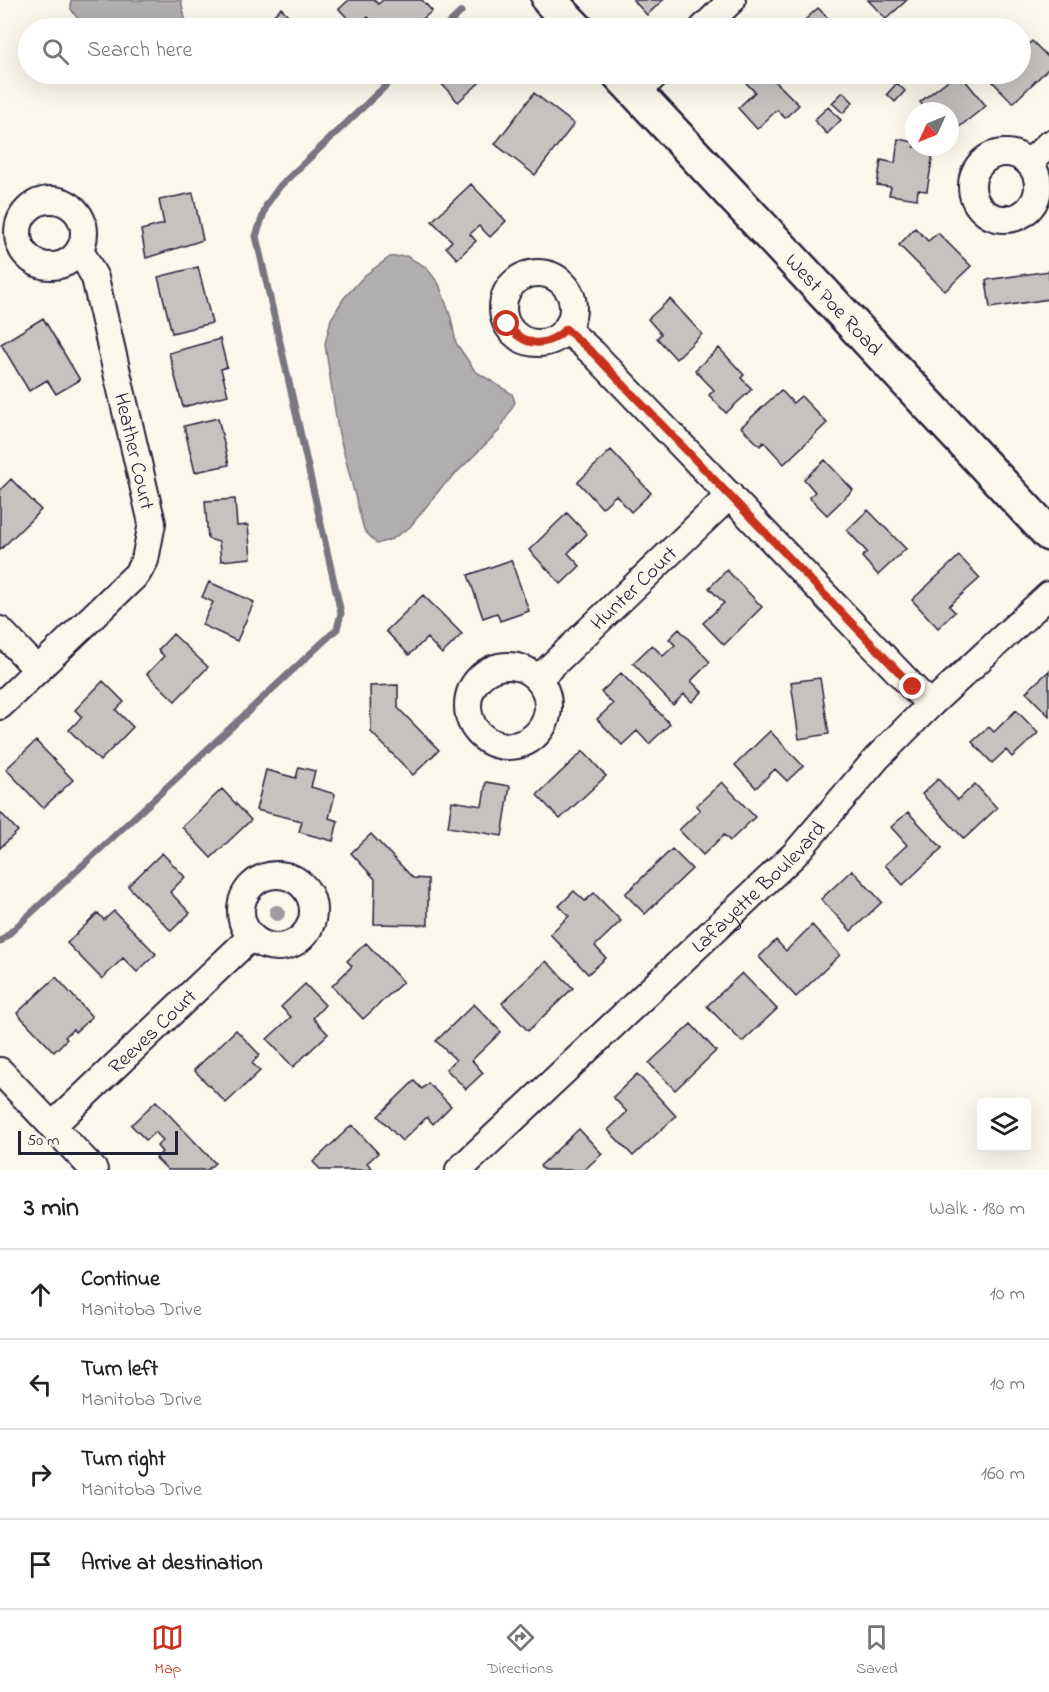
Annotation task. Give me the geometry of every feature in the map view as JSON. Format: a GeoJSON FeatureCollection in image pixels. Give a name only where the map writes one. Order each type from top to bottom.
{"type":"FeatureCollection","features":[{"type":"Feature","properties":{"kind":"street"},"geometry":{"type":"LineString","coordinates":[[549,0],[566,18]]}},
{"type":"Feature","properties":{"kind":"street"},"geometry":{"type":"LineString","coordinates":[[713,18],[732,0]]}},
{"type":"Feature","properties":{"kind":"street","name":"West Poe Road"},"geometry":{"type":"LineString","coordinates":[[641,84],[1049,534]]}},
{"type":"Feature","properties":{"kind":"street"},"geometry":{"type":"LineString","coordinates":[[1029,163],[1049,144]]}},
{"type":"Feature","properties":{"kind":"street","name":"Heather Court"},"geometry":{"type":"LineString","coordinates":[[0,706],[137,574],[145,560],[152,523],[95,278],[80,250]]}},
{"type":"Feature","properties":{"kind":"street"},"geometry":{"type":"LineString","coordinates":[[566,329],[594,354],[930,705]]}},
{"type":"Feature","properties":{"kind":"street","name":"Hunter Court"},"geometry":{"type":"LineString","coordinates":[[538,680],[730,495]]}},
{"type":"Feature","properties":{"kind":"street","name":"Lafayette Boulevard"},"geometry":{"type":"LineString","coordinates":[[459,1170],[794,855],[877,758],[930,705],[1049,595]]}},
{"type":"Feature","properties":{"kind":"street"},"geometry":{"type":"LineString","coordinates":[[0,630],[38,669]]}},
{"type":"Feature","properties":{"kind":"street","name":"Reeves Court"},"geometry":{"type":"LineString","coordinates":[[52,1126],[251,937]]}},
{"type":"Feature","properties":{"kind":"street"},"geometry":{"type":"LineString","coordinates":[[0,1071],[94,1170]]}},
{"type":"Feature","properties":{"kind":"shaded area"},"geometry":{"type":"Polygon","coordinates":[[[71,0],[181,0],[185,18],[77,18],[71,9],[71,0]]]}},
{"type":"Feature","properties":{"kind":"shaded area"},"geometry":{"type":"Polygon","coordinates":[[[406,256],[426,267],[439,284],[451,318],[456,343],[475,371],[512,394],[515,402],[499,431],[441,488],[410,527],[392,539],[377,544],[364,530],[338,430],[325,344],[331,319],[344,298],[365,275],[390,257],[406,256]]]}},
{"type":"Feature","properties":{"kind":"building"},"geometry":{"type":"Polygon","coordinates":[[[349,0],[374,0],[378,4],[383,0],[422,0],[432,11],[424,18],[348,18],[339,9],[349,0]]]}},
{"type":"Feature","properties":{"kind":"building"},"geometry":{"type":"Polygon","coordinates":[[[633,0],[663,0],[647,15],[633,0]]]}},
{"type":"Feature","properties":{"kind":"building"},"geometry":{"type":"Polygon","coordinates":[[[868,0],[907,0],[887,18],[868,0]]]}},
{"type":"Feature","properties":{"kind":"building"},"geometry":{"type":"Polygon","coordinates":[[[281,8],[291,18],[270,18],[281,8]]]}},
{"type":"Feature","properties":{"kind":"building"},"geometry":{"type":"Polygon","coordinates":[[[818,8],[828,18],[807,18],[818,8]]]}},
{"type":"Feature","properties":{"kind":"building"},"geometry":{"type":"Polygon","coordinates":[[[1031,42],[1049,58],[1049,68],[1013,103],[995,84],[1031,84],[1031,42]]]}},
{"type":"Feature","properties":{"kind":"building"},"geometry":{"type":"Polygon","coordinates":[[[442,84],[478,84],[458,102],[442,84]]]}},
{"type":"Feature","properties":{"kind":"building"},"geometry":{"type":"Polygon","coordinates":[[[747,84],[778,84],[799,105],[785,118],[777,110],[757,129],[738,108],[755,92],[747,84]]]}},
{"type":"Feature","properties":{"kind":"building"},"geometry":{"type":"Polygon","coordinates":[[[896,84],[905,91],[895,102],[887,94],[896,84]]]}},
{"type":"Feature","properties":{"kind":"building"},"geometry":{"type":"Polygon","coordinates":[[[943,84],[968,84],[986,106],[959,127],[959,102],[920,102],[943,84]]]}},
{"type":"Feature","properties":{"kind":"building"},"geometry":{"type":"Polygon","coordinates":[[[843,92],[853,102],[843,113],[832,103],[843,92]]]}},
{"type":"Feature","properties":{"kind":"building"},"geometry":{"type":"Polygon","coordinates":[[[534,93],[574,124],[535,175],[495,144],[534,93]]]}},
{"type":"Feature","properties":{"kind":"building"},"geometry":{"type":"Polygon","coordinates":[[[828,107],[841,120],[827,134],[814,120],[828,107]]]}},
{"type":"Feature","properties":{"kind":"building"},"geometry":{"type":"Polygon","coordinates":[[[898,139],[905,140],[905,156],[933,156],[927,191],[918,190],[917,199],[889,195],[891,187],[877,185],[881,160],[895,163],[898,139]]]}},
{"type":"Feature","properties":{"kind":"building"},"geometry":{"type":"Polygon","coordinates":[[[471,184],[506,221],[490,237],[479,226],[470,234],[476,241],[457,259],[446,247],[452,241],[432,221],[471,184]]]}},
{"type":"Feature","properties":{"kind":"building"},"geometry":{"type":"Polygon","coordinates":[[[193,193],[203,240],[146,258],[141,230],[164,224],[159,200],[193,193]]]}},
{"type":"Feature","properties":{"kind":"building"},"geometry":{"type":"Polygon","coordinates":[[[915,228],[928,241],[938,233],[971,266],[945,291],[899,245],[915,228]]]}},
{"type":"Feature","properties":{"kind":"building"},"geometry":{"type":"Polygon","coordinates":[[[198,267],[212,323],[172,333],[158,277],[198,267]]]}},
{"type":"Feature","properties":{"kind":"building"},"geometry":{"type":"Polygon","coordinates":[[[1049,271],[1049,299],[990,308],[986,280],[1049,271]]]}},
{"type":"Feature","properties":{"kind":"building"},"geometry":{"type":"Polygon","coordinates":[[[670,299],[702,334],[676,359],[657,338],[661,334],[648,319],[670,299]]]}},
{"type":"Feature","properties":{"kind":"building"},"geometry":{"type":"Polygon","coordinates":[[[43,318],[80,380],[56,394],[47,380],[29,391],[1,344],[43,318]]]}},
{"type":"Feature","properties":{"kind":"building"},"geometry":{"type":"Polygon","coordinates":[[[220,339],[227,367],[221,369],[228,395],[183,407],[169,353],[220,339]]]}},
{"type":"Feature","properties":{"kind":"building"},"geometry":{"type":"Polygon","coordinates":[[[719,348],[744,375],[741,378],[752,389],[726,413],[709,395],[714,390],[695,370],[719,348]]]}},
{"type":"Feature","properties":{"kind":"building"},"geometry":{"type":"Polygon","coordinates":[[[781,390],[793,403],[801,396],[827,423],[784,464],[764,442],[760,446],[741,427],[781,390]]]}},
{"type":"Feature","properties":{"kind":"building"},"geometry":{"type":"Polygon","coordinates":[[[218,418],[229,465],[195,472],[184,426],[218,418]]]}},
{"type":"Feature","properties":{"kind":"building"},"geometry":{"type":"Polygon","coordinates":[[[611,450],[651,493],[631,512],[616,495],[602,508],[578,482],[611,450]]]}},
{"type":"Feature","properties":{"kind":"building"},"geometry":{"type":"Polygon","coordinates":[[[825,460],[853,490],[827,515],[809,497],[815,492],[804,479],[825,460]]]}},
{"type":"Feature","properties":{"kind":"building"},"geometry":{"type":"Polygon","coordinates":[[[11,479],[41,510],[0,550],[0,490],[11,479]]]}},
{"type":"Feature","properties":{"kind":"building"},"geometry":{"type":"Polygon","coordinates":[[[235,499],[237,526],[248,525],[251,558],[221,561],[219,542],[208,539],[205,501],[235,499]]]}},
{"type":"Feature","properties":{"kind":"building"},"geometry":{"type":"Polygon","coordinates":[[[868,510],[906,549],[878,575],[862,557],[867,552],[847,530],[868,510]]]}},
{"type":"Feature","properties":{"kind":"building"},"geometry":{"type":"Polygon","coordinates":[[[567,513],[587,534],[568,553],[580,566],[561,584],[529,550],[567,513]]]}},
{"type":"Feature","properties":{"kind":"building"},"geometry":{"type":"Polygon","coordinates":[[[959,556],[980,578],[949,606],[955,612],[938,628],[912,600],[959,556]]]}},
{"type":"Feature","properties":{"kind":"building"},"geometry":{"type":"Polygon","coordinates":[[[511,560],[529,611],[500,621],[497,613],[483,618],[468,575],[511,560]]]}},
{"type":"Feature","properties":{"kind":"building"},"geometry":{"type":"Polygon","coordinates":[[[727,570],[762,607],[724,645],[703,623],[724,603],[709,588],[727,570]]]}},
{"type":"Feature","properties":{"kind":"building"},"geometry":{"type":"Polygon","coordinates":[[[209,582],[254,602],[237,641],[202,625],[213,602],[202,597],[209,582]]]}},
{"type":"Feature","properties":{"kind":"building"},"geometry":{"type":"Polygon","coordinates":[[[423,595],[462,634],[442,654],[427,638],[409,655],[386,631],[423,595]]]}},
{"type":"Feature","properties":{"kind":"building"},"geometry":{"type":"Polygon","coordinates":[[[679,629],[710,662],[691,681],[702,692],[692,702],[684,694],[673,705],[633,663],[652,645],[663,656],[675,645],[669,639],[679,629]]]}},
{"type":"Feature","properties":{"kind":"building"},"geometry":{"type":"Polygon","coordinates":[[[173,634],[208,667],[175,701],[147,674],[164,656],[158,650],[173,634]]]}},
{"type":"Feature","properties":{"kind":"building"},"geometry":{"type":"Polygon","coordinates":[[[1049,671],[1049,716],[1026,692],[1049,671]]]}},
{"type":"Feature","properties":{"kind":"building"},"geometry":{"type":"Polygon","coordinates":[[[621,673],[670,724],[649,744],[637,731],[622,745],[597,719],[613,704],[601,692],[621,673]]]}},
{"type":"Feature","properties":{"kind":"building"},"geometry":{"type":"Polygon","coordinates":[[[820,678],[829,734],[799,739],[791,682],[820,678]]]}},
{"type":"Feature","properties":{"kind":"building"},"geometry":{"type":"Polygon","coordinates":[[[103,681],[124,702],[116,710],[133,727],[100,761],[69,730],[82,717],[75,710],[103,681]]]}},
{"type":"Feature","properties":{"kind":"building"},"geometry":{"type":"Polygon","coordinates":[[[398,685],[398,708],[439,750],[413,775],[371,732],[370,686],[398,685]]]}},
{"type":"Feature","properties":{"kind":"building"},"geometry":{"type":"Polygon","coordinates":[[[1016,710],[1038,733],[1012,757],[1006,750],[992,763],[972,742],[989,727],[994,732],[1016,710]]]}},
{"type":"Feature","properties":{"kind":"building"},"geometry":{"type":"Polygon","coordinates":[[[770,731],[803,766],[787,781],[775,769],[756,788],[735,765],[770,731]]]}},
{"type":"Feature","properties":{"kind":"building"},"geometry":{"type":"Polygon","coordinates":[[[36,741],[73,780],[43,808],[6,769],[36,741]]]}},
{"type":"Feature","properties":{"kind":"building"},"geometry":{"type":"Polygon","coordinates":[[[583,751],[606,776],[560,819],[537,795],[583,751]]]}},
{"type":"Feature","properties":{"kind":"building"},"geometry":{"type":"Polygon","coordinates":[[[299,767],[315,771],[311,787],[335,794],[329,818],[338,821],[333,841],[299,832],[302,821],[256,810],[266,770],[296,778],[299,767]]]}},
{"type":"Feature","properties":{"kind":"building"},"geometry":{"type":"Polygon","coordinates":[[[938,779],[958,800],[975,784],[997,808],[964,839],[922,794],[938,779]]]}},
{"type":"Feature","properties":{"kind":"building"},"geometry":{"type":"Polygon","coordinates":[[[486,782],[510,786],[502,836],[448,827],[452,801],[482,806],[486,782]]]}},
{"type":"Feature","properties":{"kind":"building"},"geometry":{"type":"Polygon","coordinates":[[[722,782],[755,817],[730,841],[724,835],[703,855],[679,830],[700,810],[696,806],[722,782]]]}},
{"type":"Feature","properties":{"kind":"building"},"geometry":{"type":"Polygon","coordinates":[[[222,789],[251,820],[211,858],[182,827],[222,789]]]}},
{"type":"Feature","properties":{"kind":"building"},"geometry":{"type":"Polygon","coordinates":[[[0,812],[18,831],[0,848],[0,812]]]}},
{"type":"Feature","properties":{"kind":"building"},"geometry":{"type":"Polygon","coordinates":[[[908,812],[942,848],[903,885],[885,865],[907,845],[891,827],[908,812]]]}},
{"type":"Feature","properties":{"kind":"building"},"geometry":{"type":"Polygon","coordinates":[[[371,834],[413,878],[428,879],[428,925],[374,924],[375,879],[351,853],[371,834]]]}},
{"type":"Feature","properties":{"kind":"building"},"geometry":{"type":"Polygon","coordinates":[[[672,849],[692,869],[645,914],[625,894],[672,849]]]}},
{"type":"Feature","properties":{"kind":"building"},"geometry":{"type":"Polygon","coordinates":[[[162,853],[185,877],[170,892],[190,913],[171,931],[128,886],[162,853]]]}},
{"type":"Feature","properties":{"kind":"building"},"geometry":{"type":"Polygon","coordinates":[[[852,870],[882,902],[851,931],[821,899],[852,870]]]}},
{"type":"Feature","properties":{"kind":"building"},"geometry":{"type":"Polygon","coordinates":[[[574,891],[585,901],[594,893],[621,921],[595,946],[606,958],[588,974],[550,934],[569,916],[559,906],[574,891]]]}},
{"type":"Feature","properties":{"kind":"building"},"geometry":{"type":"Polygon","coordinates":[[[114,911],[156,954],[137,972],[123,958],[102,979],[67,943],[98,913],[104,920],[114,911]]]}},
{"type":"Feature","properties":{"kind":"building"},"geometry":{"type":"Polygon","coordinates":[[[812,925],[840,955],[796,997],[759,957],[776,940],[786,951],[812,925]]]}},
{"type":"Feature","properties":{"kind":"building"},"geometry":{"type":"Polygon","coordinates":[[[366,943],[403,982],[363,1019],[332,986],[352,966],[347,961],[366,943]]]}},
{"type":"Feature","properties":{"kind":"building"},"geometry":{"type":"Polygon","coordinates":[[[546,961],[573,988],[528,1031],[502,1003],[546,961]]]}},
{"type":"Feature","properties":{"kind":"building"},"geometry":{"type":"Polygon","coordinates":[[[742,973],[777,1009],[742,1042],[707,1006],[742,973]]]}},
{"type":"Feature","properties":{"kind":"building"},"geometry":{"type":"Polygon","coordinates":[[[56,977],[92,1017],[75,1032],[73,1029],[54,1052],[17,1013],[56,977]]]}},
{"type":"Feature","properties":{"kind":"building"},"geometry":{"type":"Polygon","coordinates":[[[305,984],[325,1005],[313,1018],[328,1034],[293,1067],[267,1039],[291,1017],[281,1007],[305,984]]]}},
{"type":"Feature","properties":{"kind":"building"},"geometry":{"type":"Polygon","coordinates":[[[474,1004],[501,1032],[472,1060],[483,1073],[466,1089],[446,1069],[456,1060],[436,1041],[474,1004]]]}},
{"type":"Feature","properties":{"kind":"building"},"geometry":{"type":"Polygon","coordinates":[[[691,1024],[716,1051],[675,1090],[649,1063],[691,1024]]]}},
{"type":"Feature","properties":{"kind":"building"},"geometry":{"type":"Polygon","coordinates":[[[236,1030],[260,1055],[252,1063],[260,1071],[226,1103],[194,1070],[236,1030]]]}},
{"type":"Feature","properties":{"kind":"building"},"geometry":{"type":"Polygon","coordinates":[[[637,1074],[676,1116],[633,1156],[608,1130],[627,1112],[613,1097],[637,1074]]]}},
{"type":"Feature","properties":{"kind":"building"},"geometry":{"type":"Polygon","coordinates":[[[414,1081],[422,1089],[428,1083],[451,1106],[433,1124],[427,1117],[402,1141],[378,1116],[414,1081]]]}},
{"type":"Feature","properties":{"kind":"building"},"geometry":{"type":"Polygon","coordinates":[[[156,1101],[215,1163],[207,1170],[168,1170],[156,1158],[162,1152],[157,1146],[163,1140],[155,1132],[146,1140],[131,1125],[156,1101]]]}},
{"type":"Feature","properties":{"kind":"building"},"geometry":{"type":"Polygon","coordinates":[[[352,1125],[378,1153],[367,1163],[372,1168],[370,1170],[321,1170],[313,1162],[352,1125]]]}},
{"type":"Feature","properties":{"kind":"building"},"geometry":{"type":"Polygon","coordinates":[[[579,1129],[602,1154],[584,1170],[544,1170],[540,1166],[579,1129]]]}},
{"type":"Feature","properties":{"kind":"waterway"},"geometry":{"type":"LineString","coordinates":[[455,18],[461,12]]}},
{"type":"Feature","properties":{"kind":"waterway"},"geometry":{"type":"LineString","coordinates":[[0,942],[337,629],[341,613],[256,236],[267,204],[280,186],[387,84]]}},
{"type":"Feature","properties":{"kind":"route"},"geometry":{"type":"LineString","coordinates":[[507,324],[524,340],[535,343],[546,342],[557,337],[566,329],[594,354],[913,687]]}}]}
